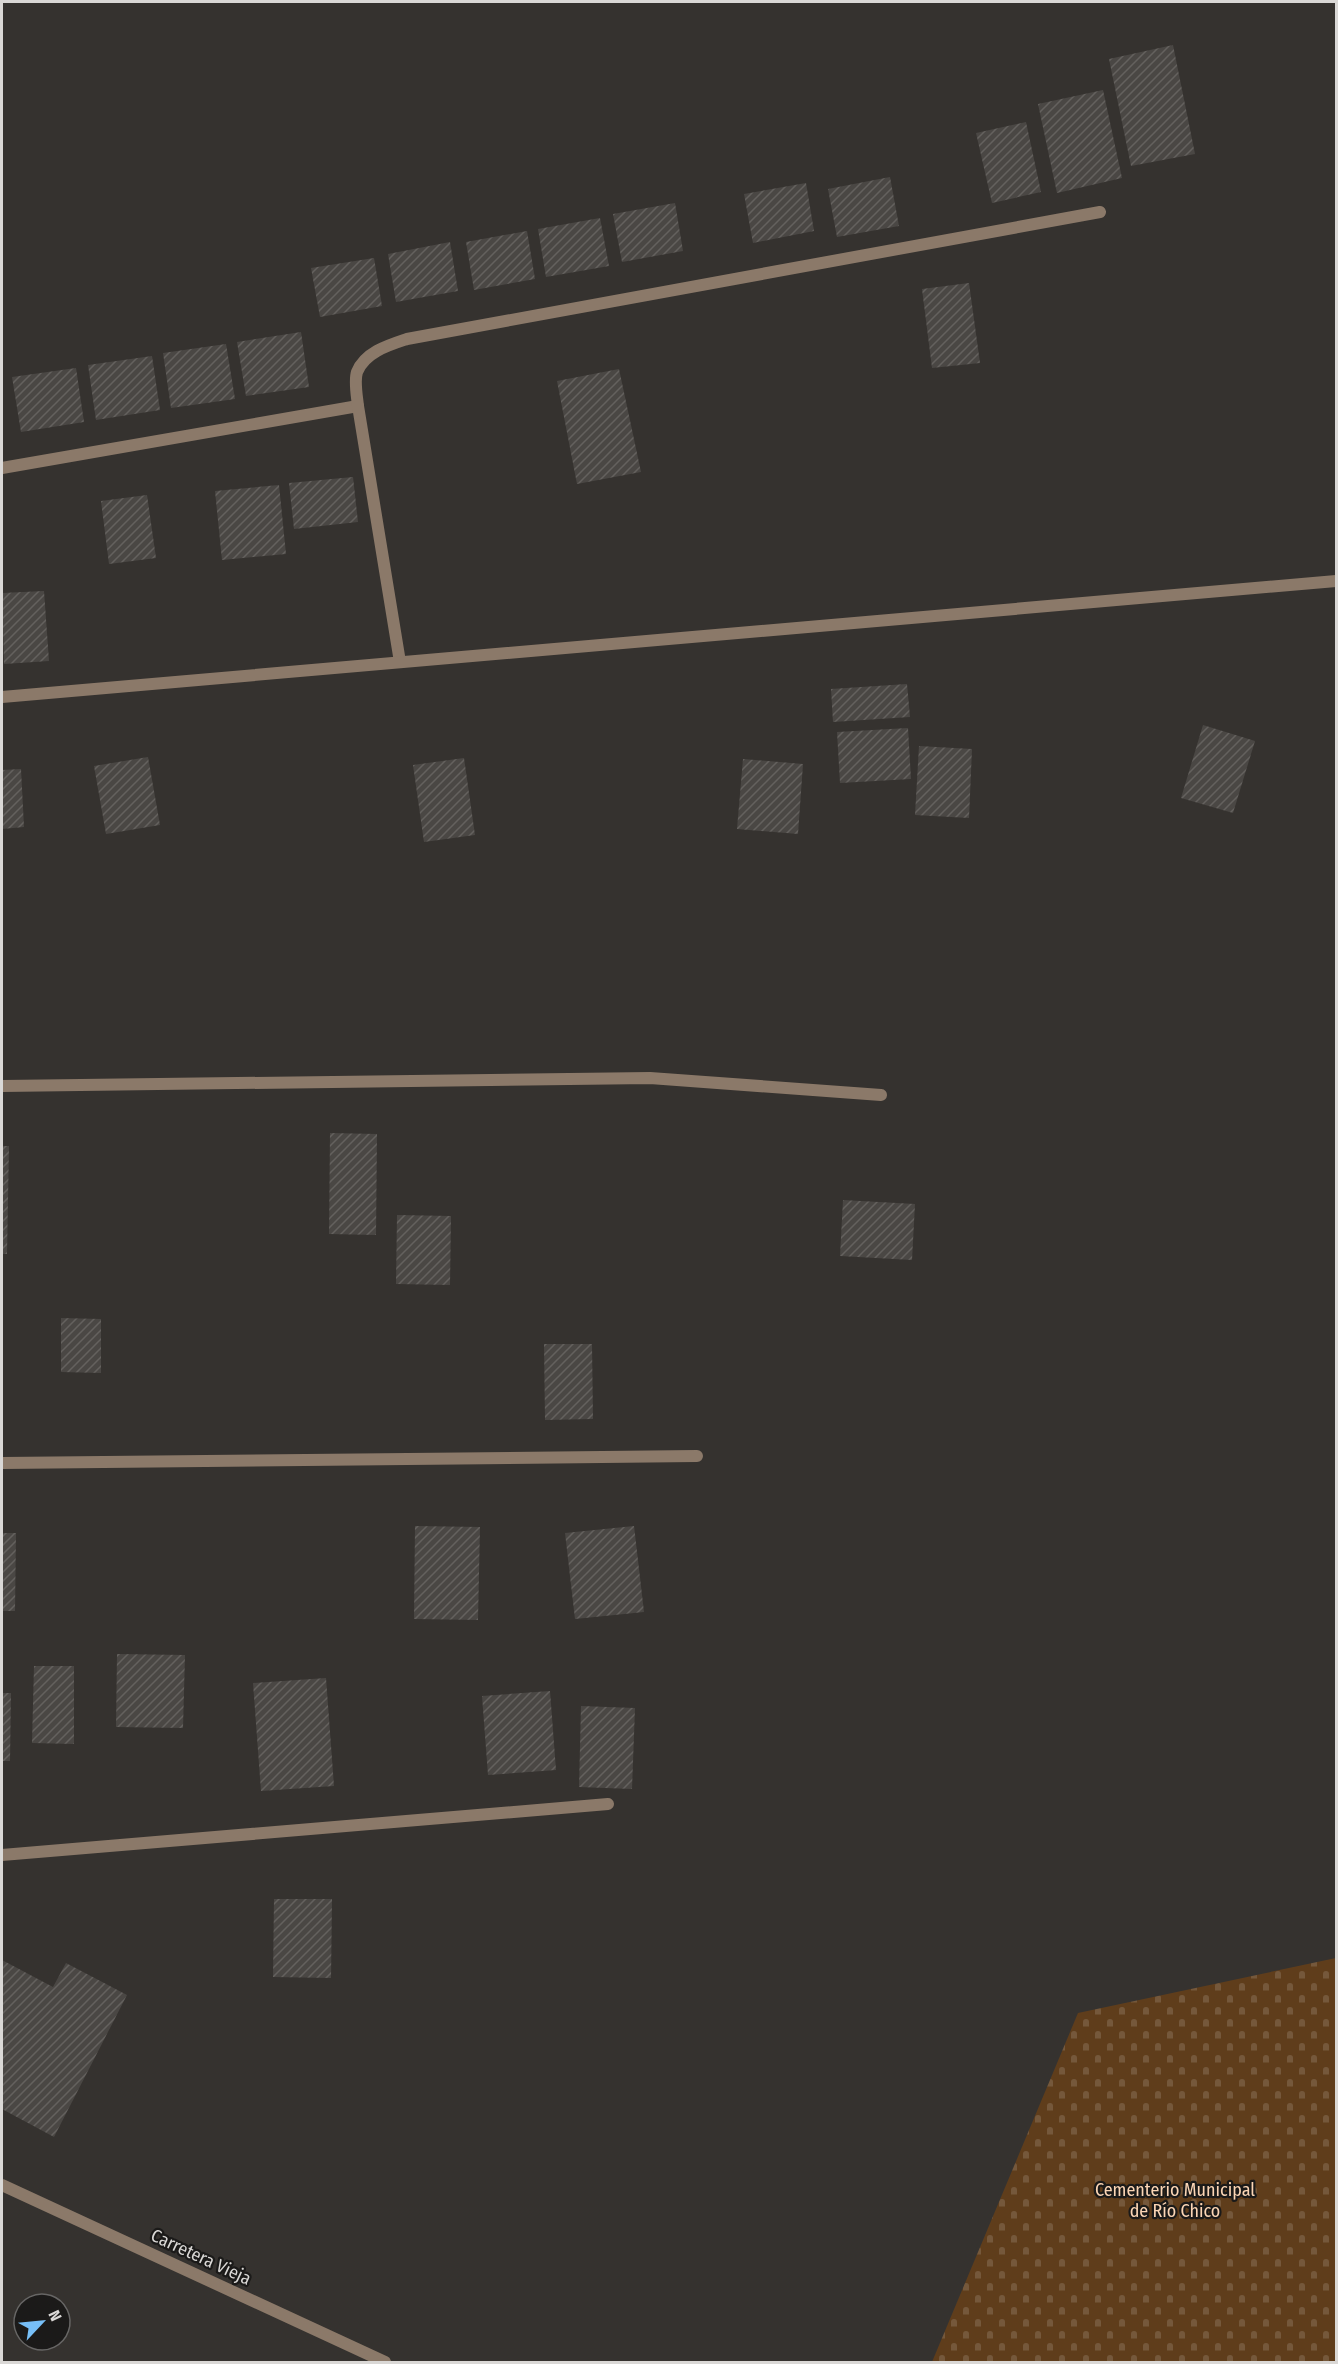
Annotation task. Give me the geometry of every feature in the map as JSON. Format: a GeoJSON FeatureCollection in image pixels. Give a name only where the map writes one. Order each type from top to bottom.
{"type":"FeatureCollection","features":[{"type":"Feature","properties":{"kind":"street"},"geometry":{"type":"LineString","coordinates":[[400,662],[358,406],[356,374],[366,358],[384,347],[407,339],[1100,212]]}},
{"type":"Feature","properties":{"kind":"street"},"geometry":{"type":"LineString","coordinates":[[2,468],[358,406]]}},
{"type":"Feature","properties":{"kind":"street"},"geometry":{"type":"LineString","coordinates":[[2,697],[1336,581]]}},
{"type":"Feature","properties":{"kind":"street"},"geometry":{"type":"LineString","coordinates":[[2,1086],[650,1078],[881,1095]]}},
{"type":"Feature","properties":{"kind":"street"},"geometry":{"type":"LineString","coordinates":[[2,1463],[697,1456]]}},
{"type":"Feature","properties":{"kind":"street"},"geometry":{"type":"LineString","coordinates":[[2,1855],[608,1804]]}},
{"type":"Feature","properties":{"kind":"street","name":"Carretera Vieja"},"geometry":{"type":"LineString","coordinates":[[2,2185],[385,2362]]}},
{"type":"Feature","properties":{"kind":"green space","name":"Cementerio Municipal de Río Chico"},"geometry":{"type":"Polygon","coordinates":[[[1336,1958],[1336,2362],[932,2362],[1078,2013],[1336,1958]]]}},
{"type":"Feature","properties":{"kind":"building"},"geometry":{"type":"Polygon","coordinates":[[[1173,45],[1195,154],[1131,166],[1109,59],[1173,45]]]}},
{"type":"Feature","properties":{"kind":"building"},"geometry":{"type":"Polygon","coordinates":[[[1103,90],[1122,178],[1057,193],[1038,104],[1103,90]]]}},
{"type":"Feature","properties":{"kind":"building"},"geometry":{"type":"Polygon","coordinates":[[[1026,122],[1041,192],[992,203],[976,133],[1026,122]]]}},
{"type":"Feature","properties":{"kind":"building"},"geometry":{"type":"Polygon","coordinates":[[[890,177],[899,226],[837,237],[828,189],[890,177]]]}},
{"type":"Feature","properties":{"kind":"building"},"geometry":{"type":"Polygon","coordinates":[[[806,183],[814,231],[753,243],[744,194],[806,183]]]}},
{"type":"Feature","properties":{"kind":"building"},"geometry":{"type":"Polygon","coordinates":[[[675,203],[683,251],[622,262],[613,214],[675,203]]]}},
{"type":"Feature","properties":{"kind":"building"},"geometry":{"type":"Polygon","coordinates":[[[600,218],[609,266],[546,277],[538,229],[600,218]]]}},
{"type":"Feature","properties":{"kind":"building"},"geometry":{"type":"Polygon","coordinates":[[[527,231],[535,279],[474,290],[466,242],[527,231]]]}},
{"type":"Feature","properties":{"kind":"building"},"geometry":{"type":"Polygon","coordinates":[[[450,242],[458,291],[396,302],[388,254],[450,242]]]}},
{"type":"Feature","properties":{"kind":"building"},"geometry":{"type":"Polygon","coordinates":[[[374,258],[382,306],[320,317],[311,268],[374,258]]]}},
{"type":"Feature","properties":{"kind":"building"},"geometry":{"type":"Polygon","coordinates":[[[969,283],[980,363],[932,368],[922,289],[969,283]]]}},
{"type":"Feature","properties":{"kind":"building"},"geometry":{"type":"Polygon","coordinates":[[[301,332],[309,387],[246,396],[237,342],[301,332]]]}},
{"type":"Feature","properties":{"kind":"building"},"geometry":{"type":"Polygon","coordinates":[[[226,344],[235,399],[171,408],[163,353],[226,344]]]}},
{"type":"Feature","properties":{"kind":"building"},"geometry":{"type":"Polygon","coordinates":[[[152,356],[160,410],[96,420],[88,365],[152,356]]]}},
{"type":"Feature","properties":{"kind":"building"},"geometry":{"type":"Polygon","coordinates":[[[76,368],[84,422],[21,432],[12,377],[76,368]]]}},
{"type":"Feature","properties":{"kind":"building"},"geometry":{"type":"Polygon","coordinates":[[[619,369],[641,472],[577,484],[557,381],[619,369]]]}},
{"type":"Feature","properties":{"kind":"building"},"geometry":{"type":"Polygon","coordinates":[[[353,477],[358,522],[294,529],[289,483],[353,477]]]}},
{"type":"Feature","properties":{"kind":"building"},"geometry":{"type":"Polygon","coordinates":[[[279,485],[286,554],[222,560],[215,491],[279,485]]]}},
{"type":"Feature","properties":{"kind":"building"},"geometry":{"type":"Polygon","coordinates":[[[147,495],[156,558],[109,564],[101,501],[147,495]]]}},
{"type":"Feature","properties":{"kind":"building"},"geometry":{"type":"Polygon","coordinates":[[[44,591],[49,661],[4,664],[2,593],[44,591]]]}},
{"type":"Feature","properties":{"kind":"building"},"geometry":{"type":"Polygon","coordinates":[[[907,684],[910,717],[833,722],[831,689],[907,684]]]}},
{"type":"Feature","properties":{"kind":"building"},"geometry":{"type":"Polygon","coordinates":[[[1203,725],[1255,741],[1233,813],[1181,798],[1203,725]]]}},
{"type":"Feature","properties":{"kind":"building"},"geometry":{"type":"Polygon","coordinates":[[[908,728],[911,779],[840,783],[837,732],[908,728]]]}},
{"type":"Feature","properties":{"kind":"building"},"geometry":{"type":"Polygon","coordinates":[[[919,746],[972,749],[969,818],[915,815],[919,746]]]}},
{"type":"Feature","properties":{"kind":"building"},"geometry":{"type":"Polygon","coordinates":[[[148,757],[160,825],[106,834],[94,766],[148,757]]]}},
{"type":"Feature","properties":{"kind":"building"},"geometry":{"type":"Polygon","coordinates":[[[464,758],[475,835],[424,842],[413,765],[464,758]]]}},
{"type":"Feature","properties":{"kind":"building"},"geometry":{"type":"Polygon","coordinates":[[[743,759],[803,764],[798,834],[737,829],[743,759]]]}},
{"type":"Feature","properties":{"kind":"building"},"geometry":{"type":"Polygon","coordinates":[[[21,769],[24,827],[2,829],[2,770],[21,769]]]}},
{"type":"Feature","properties":{"kind":"building"},"geometry":{"type":"Polygon","coordinates":[[[330,1133],[377,1134],[376,1235],[329,1234],[330,1133]]]}},
{"type":"Feature","properties":{"kind":"building"},"geometry":{"type":"Polygon","coordinates":[[[2,1146],[9,1146],[7,1254],[2,1254],[2,1146]]]}},
{"type":"Feature","properties":{"kind":"building"},"geometry":{"type":"Polygon","coordinates":[[[843,1200],[915,1204],[912,1260],[840,1256],[843,1200]]]}},
{"type":"Feature","properties":{"kind":"building"},"geometry":{"type":"Polygon","coordinates":[[[397,1215],[451,1216],[450,1285],[396,1284],[397,1215]]]}},
{"type":"Feature","properties":{"kind":"building"},"geometry":{"type":"Polygon","coordinates":[[[61,1318],[101,1319],[101,1373],[61,1372],[61,1318]]]}},
{"type":"Feature","properties":{"kind":"building"},"geometry":{"type":"Polygon","coordinates":[[[544,1344],[592,1344],[593,1419],[545,1420],[544,1344]]]}},
{"type":"Feature","properties":{"kind":"building"},"geometry":{"type":"Polygon","coordinates":[[[415,1526],[480,1527],[478,1620],[414,1619],[415,1526]]]}},
{"type":"Feature","properties":{"kind":"building"},"geometry":{"type":"Polygon","coordinates":[[[634,1526],[644,1612],[575,1619],[565,1533],[634,1526]]]}},
{"type":"Feature","properties":{"kind":"building"},"geometry":{"type":"Polygon","coordinates":[[[2,1533],[16,1533],[15,1611],[2,1611],[2,1533]]]}},
{"type":"Feature","properties":{"kind":"building"},"geometry":{"type":"Polygon","coordinates":[[[117,1654],[185,1655],[183,1728],[116,1727],[117,1654]]]}},
{"type":"Feature","properties":{"kind":"building"},"geometry":{"type":"Polygon","coordinates":[[[34,1666],[74,1666],[74,1744],[32,1743],[34,1666]]]}},
{"type":"Feature","properties":{"kind":"building"},"geometry":{"type":"Polygon","coordinates":[[[326,1678],[334,1786],[261,1791],[253,1683],[326,1678]]]}},
{"type":"Feature","properties":{"kind":"building"},"geometry":{"type":"Polygon","coordinates":[[[550,1691],[556,1770],[488,1775],[482,1696],[550,1691]]]}},
{"type":"Feature","properties":{"kind":"building"},"geometry":{"type":"Polygon","coordinates":[[[2,1693],[11,1693],[10,1761],[2,1761],[2,1693]]]}},
{"type":"Feature","properties":{"kind":"building"},"geometry":{"type":"Polygon","coordinates":[[[581,1706],[635,1708],[632,1789],[579,1787],[581,1706]]]}},
{"type":"Feature","properties":{"kind":"building"},"geometry":{"type":"Polygon","coordinates":[[[274,1899],[332,1899],[331,1978],[273,1977],[274,1899]]]}},
{"type":"Feature","properties":{"kind":"building"},"geometry":{"type":"Polygon","coordinates":[[[2,1960],[53,1987],[66,1963],[127,1995],[54,2137],[2,2109],[2,1960]]]}}]}
